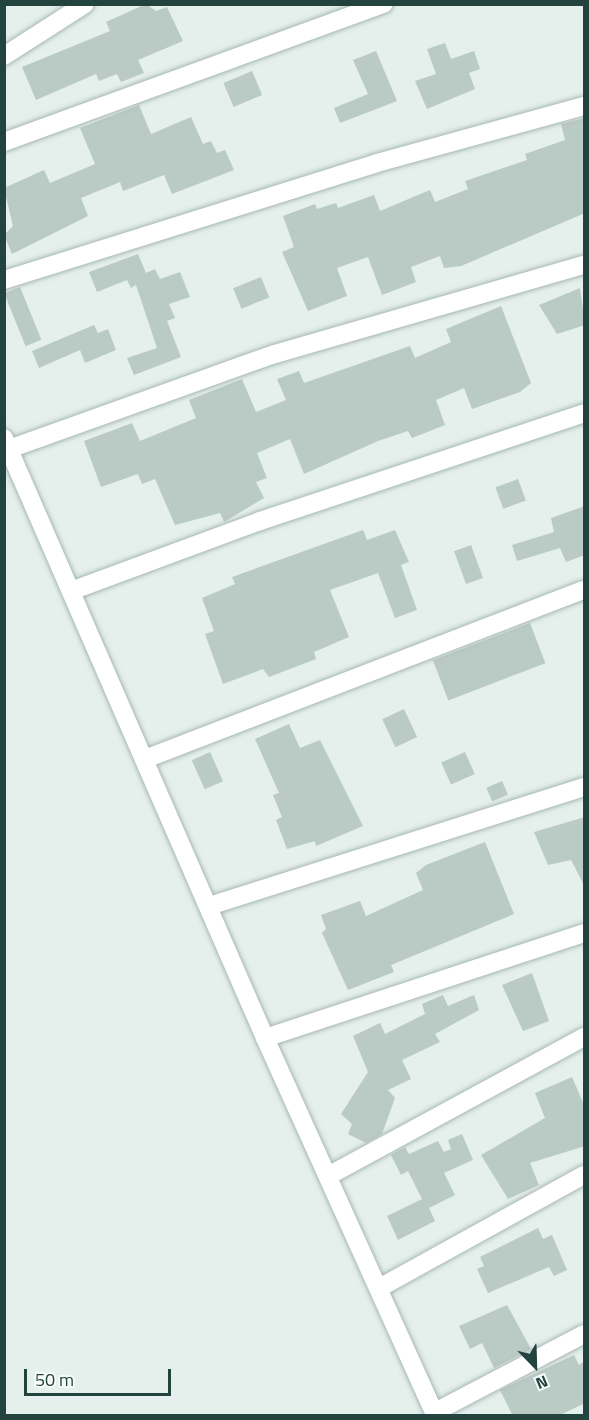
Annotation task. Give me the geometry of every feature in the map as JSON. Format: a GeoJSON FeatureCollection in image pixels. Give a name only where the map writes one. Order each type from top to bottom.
{"type":"FeatureCollection","features":[{"type":"Feature","properties":{"kind":"street"},"geometry":{"type":"LineString","coordinates":[[4,56],[85,4]]}},
{"type":"Feature","properties":{"kind":"street"},"geometry":{"type":"LineString","coordinates":[[4,142],[384,4]]}},
{"type":"Feature","properties":{"kind":"street"},"geometry":{"type":"LineString","coordinates":[[4,280],[377,163],[585,106]]}},
{"type":"Feature","properties":{"kind":"street"},"geometry":{"type":"LineString","coordinates":[[585,265],[275,354],[7,444],[265,1038],[435,1414],[585,1334]]}},
{"type":"Feature","properties":{"kind":"street"},"geometry":{"type":"LineString","coordinates":[[70,591],[271,517],[585,413]]}},
{"type":"Feature","properties":{"kind":"street"},"geometry":{"type":"LineString","coordinates":[[145,759],[585,590]]}},
{"type":"Feature","properties":{"kind":"street"},"geometry":{"type":"LineString","coordinates":[[209,906],[585,787]]}},
{"type":"Feature","properties":{"kind":"street"},"geometry":{"type":"LineString","coordinates":[[265,1038],[585,933]]}},
{"type":"Feature","properties":{"kind":"street"},"geometry":{"type":"LineString","coordinates":[[328,1176],[585,1037]]}},
{"type":"Feature","properties":{"kind":"street"},"geometry":{"type":"LineString","coordinates":[[379,1288],[585,1175]]}},
{"type":"Feature","properties":{"kind":"building"},"geometry":{"type":"Polygon","coordinates":[[[146,4],[156,11],[167,7],[183,41],[138,60],[144,73],[121,82],[117,74],[99,81],[96,74],[36,100],[22,67],[110,31],[106,22],[146,4]]]}},
{"type":"Feature","properties":{"kind":"building"},"geometry":{"type":"Polygon","coordinates":[[[445,43],[451,59],[474,51],[480,69],[469,73],[475,89],[427,109],[415,81],[436,74],[427,49],[445,43]]]}},
{"type":"Feature","properties":{"kind":"building"},"geometry":{"type":"Polygon","coordinates":[[[376,51],[397,101],[340,123],[334,108],[368,94],[353,60],[376,51]]]}},
{"type":"Feature","properties":{"kind":"building"},"geometry":{"type":"Polygon","coordinates":[[[252,71],[262,95],[234,107],[223,83],[252,71]]]}},
{"type":"Feature","properties":{"kind":"building"},"geometry":{"type":"Polygon","coordinates":[[[139,105],[151,134],[191,117],[203,144],[211,141],[217,153],[225,150],[234,170],[172,194],[164,175],[123,191],[120,182],[81,198],[88,216],[12,254],[4,235],[13,226],[4,188],[44,170],[50,183],[95,164],[80,128],[139,105]]]}},
{"type":"Feature","properties":{"kind":"building"},"geometry":{"type":"Polygon","coordinates":[[[585,118],[585,213],[461,266],[444,268],[440,256],[411,267],[416,282],[382,295],[368,257],[337,268],[347,296],[308,311],[282,252],[294,247],[283,216],[315,204],[317,209],[336,203],[338,208],[374,195],[380,211],[430,190],[435,202],[468,189],[465,181],[527,160],[525,154],[565,140],[561,124],[585,118]]]}},
{"type":"Feature","properties":{"kind":"building"},"geometry":{"type":"Polygon","coordinates":[[[138,254],[146,273],[155,269],[160,279],[180,272],[190,297],[169,304],[175,318],[167,321],[181,357],[134,375],[127,358],[157,348],[136,285],[131,288],[127,280],[97,292],[89,272],[138,254]]]}},
{"type":"Feature","properties":{"kind":"building"},"geometry":{"type":"Polygon","coordinates":[[[261,277],[269,297],[241,309],[233,288],[261,277]]]}},
{"type":"Feature","properties":{"kind":"building"},"geometry":{"type":"Polygon","coordinates":[[[20,287],[41,340],[26,346],[4,293],[20,287]]]}},
{"type":"Feature","properties":{"kind":"building"},"geometry":{"type":"Polygon","coordinates":[[[580,288],[585,325],[557,334],[539,305],[580,288]]]}},
{"type":"Feature","properties":{"kind":"building"},"geometry":{"type":"Polygon","coordinates":[[[501,306],[531,383],[520,392],[472,409],[464,388],[436,400],[445,425],[412,438],[408,431],[378,441],[304,474],[290,439],[257,453],[267,478],[256,482],[264,498],[224,522],[220,513],[175,525],[155,479],[142,484],[138,474],[101,487],[84,441],[132,423],[140,441],[196,418],[189,400],[242,379],[256,412],[286,400],[277,379],[299,371],[304,383],[410,346],[415,358],[451,342],[446,329],[501,306]]]}},
{"type":"Feature","properties":{"kind":"building"},"geometry":{"type":"Polygon","coordinates":[[[94,325],[98,333],[108,329],[116,350],[85,363],[80,350],[39,368],[32,351],[94,325]]]}},
{"type":"Feature","properties":{"kind":"building"},"geometry":{"type":"Polygon","coordinates":[[[518,479],[526,501],[503,509],[495,487],[518,479]]]}},
{"type":"Feature","properties":{"kind":"building"},"geometry":{"type":"Polygon","coordinates":[[[585,506],[585,555],[566,562],[560,548],[517,561],[512,545],[554,532],[551,518],[585,506]]]}},
{"type":"Feature","properties":{"kind":"building"},"geometry":{"type":"Polygon","coordinates":[[[363,530],[367,540],[395,530],[409,562],[401,565],[417,610],[395,618],[378,573],[330,590],[349,637],[314,652],[316,659],[269,677],[263,669],[223,684],[205,634],[214,631],[202,598],[235,584],[232,577],[363,530]]]}},
{"type":"Feature","properties":{"kind":"building"},"geometry":{"type":"Polygon","coordinates":[[[471,545],[483,578],[466,584],[454,551],[471,545]]]}},
{"type":"Feature","properties":{"kind":"building"},"geometry":{"type":"Polygon","coordinates":[[[530,623],[545,663],[448,700],[433,660],[530,623]]]}},
{"type":"Feature","properties":{"kind":"building"},"geometry":{"type":"Polygon","coordinates":[[[404,709],[417,737],[395,747],[382,719],[404,709]]]}},
{"type":"Feature","properties":{"kind":"building"},"geometry":{"type":"Polygon","coordinates":[[[289,724],[300,748],[320,740],[363,826],[316,846],[315,841],[287,849],[276,820],[282,817],[273,795],[279,793],[255,739],[289,724]]]}},
{"type":"Feature","properties":{"kind":"building"},"geometry":{"type":"Polygon","coordinates":[[[210,752],[223,781],[205,789],[192,760],[210,752]]]}},
{"type":"Feature","properties":{"kind":"building"},"geometry":{"type":"Polygon","coordinates":[[[465,752],[475,774],[451,785],[441,763],[465,752]]]}},
{"type":"Feature","properties":{"kind":"building"},"geometry":{"type":"Polygon","coordinates":[[[502,781],[508,795],[492,801],[486,788],[502,781]]]}},
{"type":"Feature","properties":{"kind":"building"},"geometry":{"type":"Polygon","coordinates":[[[585,817],[585,887],[571,860],[548,865],[534,832],[585,817]]]}},
{"type":"Feature","properties":{"kind":"building"},"geometry":{"type":"Polygon","coordinates":[[[485,842],[514,914],[391,965],[394,972],[348,990],[322,933],[326,929],[321,915],[360,901],[366,916],[423,890],[416,873],[426,865],[485,842]]]}},
{"type":"Feature","properties":{"kind":"building"},"geometry":{"type":"Polygon","coordinates":[[[532,973],[549,1021],[523,1031],[502,985],[532,973]]]}},
{"type":"Feature","properties":{"kind":"building"},"geometry":{"type":"Polygon","coordinates":[[[443,995],[448,1006],[474,995],[479,1010],[435,1034],[440,1042],[402,1060],[411,1079],[388,1090],[395,1098],[382,1134],[366,1143],[348,1134],[352,1124],[341,1114],[368,1072],[353,1036],[380,1023],[385,1034],[425,1014],[422,1004],[443,995]]]}},
{"type":"Feature","properties":{"kind":"building"},"geometry":{"type":"Polygon","coordinates":[[[572,1077],[585,1107],[585,1146],[530,1163],[539,1185],[508,1199],[481,1155],[545,1118],[535,1093],[572,1077]]]}},
{"type":"Feature","properties":{"kind":"building"},"geometry":{"type":"Polygon","coordinates":[[[462,1134],[473,1160],[444,1173],[455,1195],[429,1208],[435,1221],[398,1240],[387,1216],[422,1199],[408,1171],[401,1175],[391,1155],[405,1147],[409,1154],[438,1141],[444,1152],[451,1149],[448,1140],[462,1134]]]}},
{"type":"Feature","properties":{"kind":"building"},"geometry":{"type":"Polygon","coordinates":[[[538,1228],[543,1239],[552,1235],[567,1270],[554,1276],[549,1267],[488,1293],[477,1269],[484,1266],[480,1257],[538,1228]]]}},
{"type":"Feature","properties":{"kind":"building"},"geometry":{"type":"Polygon","coordinates":[[[507,1305],[531,1349],[494,1368],[482,1343],[470,1349],[459,1326],[507,1305]]]}},
{"type":"Feature","properties":{"kind":"building"},"geometry":{"type":"Polygon","coordinates":[[[574,1355],[579,1365],[585,1361],[585,1403],[558,1416],[513,1416],[500,1390],[574,1355]]]}}]}
